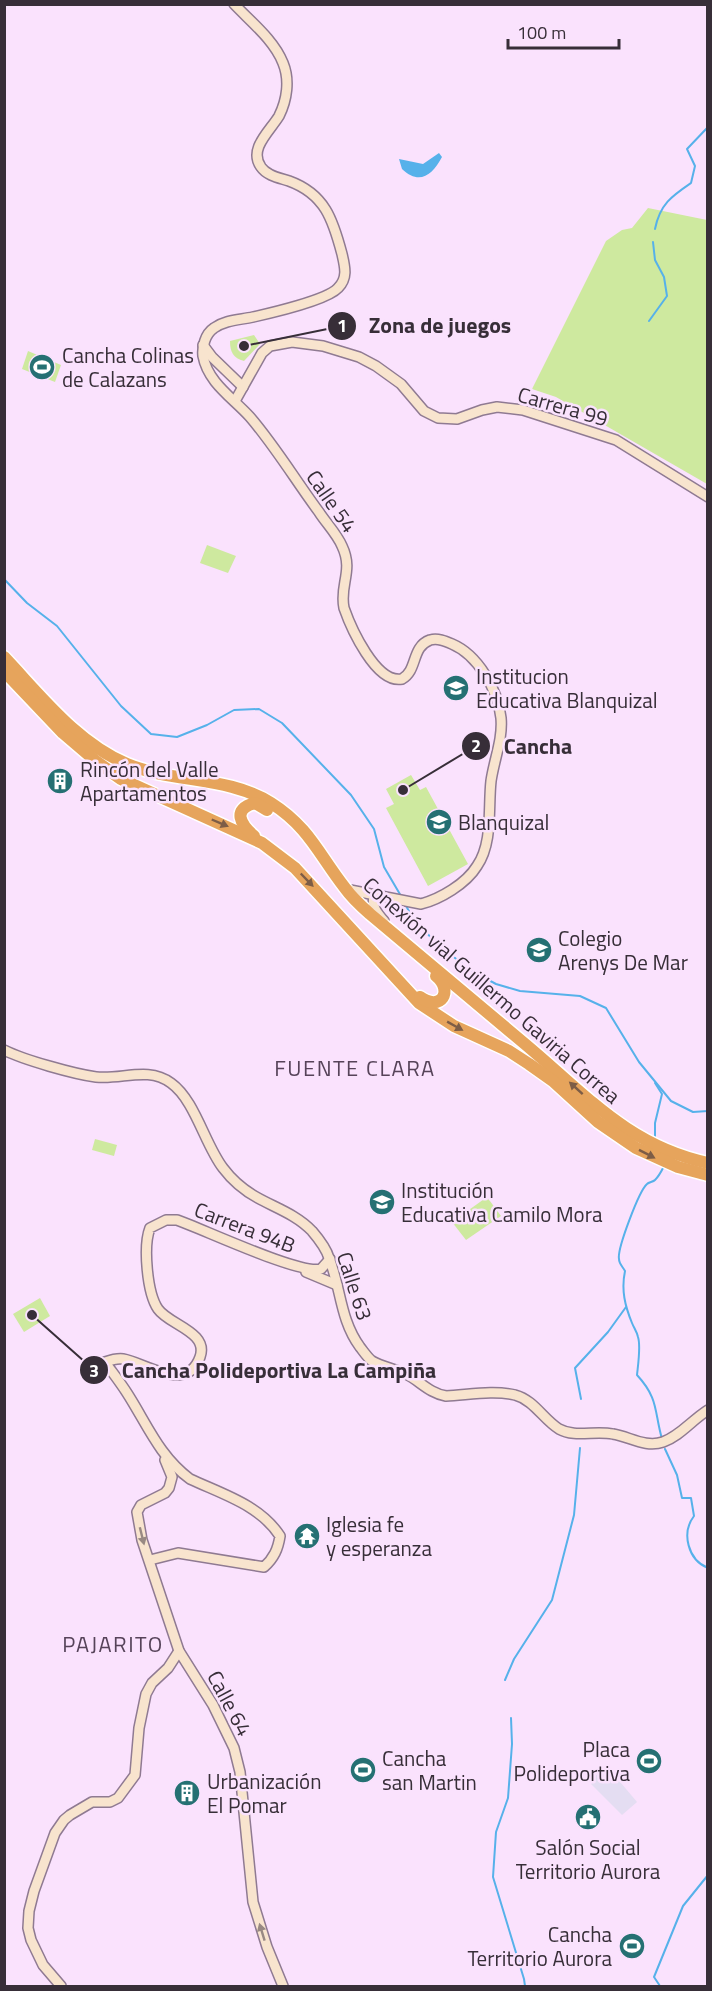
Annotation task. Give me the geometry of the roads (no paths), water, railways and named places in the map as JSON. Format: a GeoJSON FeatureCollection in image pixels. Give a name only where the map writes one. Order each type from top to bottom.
{"type":"FeatureCollection","features":[{"type":"Feature","properties":{"kind":"highway","name":"Conexión vial Guillermo Gaviria Correa"},"geometry":{"type":"LineString","coordinates":[[4,657],[71,726],[96,748],[128,765],[239,789],[269,802],[285,813],[312,840],[345,889],[370,914],[619,1131]]}},
{"type":"Feature","properties":{"kind":"highway","name":"Conexión vial Guillermo Gaviria Correa"},"geometry":{"type":"LineString","coordinates":[[4,671],[76,745],[121,779],[262,843],[295,868],[419,1003],[436,1015],[530,1064],[619,1131],[640,1138],[708,1175]]}},
{"type":"Feature","properties":{"kind":"highway"},"geometry":{"type":"LineString","coordinates":[[262,843],[241,822],[240,816],[243,809],[255,803],[270,812],[285,813]]}},
{"type":"Feature","properties":{"kind":"highway"},"geometry":{"type":"LineString","coordinates":[[393,976],[431,1004],[442,999],[445,992],[444,986],[428,971],[413,950]]}},
{"type":"Feature","properties":{"kind":"highway","name":"Conexión vial Guillermo Gaviria Correa"},"geometry":{"type":"LineString","coordinates":[[679,1161],[708,1163]]}},
{"type":"Feature","properties":{"kind":"street"},"geometry":{"type":"LineString","coordinates":[[234,4],[273,46],[283,63],[287,84],[282,108],[257,150],[258,162],[265,171],[301,186],[319,199],[331,220],[345,268],[345,278],[337,289],[326,296],[224,322],[209,332],[204,345],[212,357],[243,387]]}},
{"type":"Feature","properties":{"kind":"street","name":"Carrera 99"},"geometry":{"type":"LineString","coordinates":[[235,401],[262,353],[270,346],[292,342],[323,346],[359,357],[376,366],[401,384],[424,411],[438,418],[457,419],[497,407],[523,410],[616,440],[708,497]]}},
{"type":"Feature","properties":{"kind":"street","name":"Calle 54"},"geometry":{"type":"LineString","coordinates":[[204,345],[204,359],[216,384],[251,418],[341,543],[348,568],[344,608],[376,666],[389,678],[402,679],[409,674],[418,648],[429,641],[440,640],[462,649],[473,657],[497,702],[501,727],[491,783],[484,849],[475,869],[456,886],[432,901],[421,904],[345,889]]}},
{"type":"Feature","properties":{"kind":"street"},"geometry":{"type":"LineString","coordinates":[[375,894],[373,905],[377,913],[397,937]]}},
{"type":"Feature","properties":{"kind":"street","name":"Calle 63"},"geometry":{"type":"LineString","coordinates":[[4,1050],[88,1076],[117,1077],[147,1074],[168,1081],[179,1090],[224,1169],[240,1186],[255,1197],[300,1221],[315,1236],[330,1259],[346,1324],[353,1338],[367,1356],[376,1363],[412,1377],[435,1393],[446,1396],[513,1395],[527,1401],[554,1425],[567,1432],[614,1434],[643,1443],[656,1444],[673,1436],[708,1410]]}},
{"type":"Feature","properties":{"kind":"street","name":"Carrera 94B"},"geometry":{"type":"LineString","coordinates":[[163,1454],[127,1393],[105,1362],[122,1359],[155,1371],[175,1375],[190,1370],[198,1363],[201,1355],[201,1345],[197,1338],[163,1315],[153,1299],[146,1245],[150,1228],[166,1220],[177,1220],[291,1265],[318,1270],[330,1259]]}},
{"type":"Feature","properties":{"kind":"street"},"geometry":{"type":"LineString","coordinates":[[291,1265],[337,1285]]}},
{"type":"Feature","properties":{"kind":"street"},"geometry":{"type":"LineString","coordinates":[[150,1560],[178,1553],[264,1567],[272,1559],[278,1547],[279,1536],[273,1526],[255,1510],[190,1479],[163,1454]]}},
{"type":"Feature","properties":{"kind":"street","name":"Calle 64"},"geometry":{"type":"LineString","coordinates":[[163,1454],[172,1476],[165,1493],[141,1505],[136,1512],[142,1540],[179,1651],[213,1705],[234,1748],[240,1772],[254,1902],[267,1947],[284,1986]]}},
{"type":"Feature","properties":{"kind":"street"},"geometry":{"type":"LineString","coordinates":[[61,1986],[44,1965],[31,1940],[28,1928],[29,1911],[34,1890],[55,1833],[64,1820],[92,1802],[110,1802],[118,1798],[135,1775],[143,1703],[152,1683],[168,1668],[179,1651]]}},
{"type":"Feature","properties":{"kind":"water"},"geometry":{"type":"Polygon","coordinates":[[[439,153],[442,157],[434,169],[425,176],[419,177],[414,177],[402,169],[399,159],[423,164],[439,153]]]}},
{"type":"Feature","properties":{"kind":"waterway"},"geometry":{"type":"LineString","coordinates":[[655,229],[660,213],[668,201],[691,183],[695,166],[687,149],[708,127]]}},
{"type":"Feature","properties":{"kind":"waterway"},"geometry":{"type":"LineString","coordinates":[[649,321],[667,296],[664,277],[655,260],[653,242]]}},
{"type":"Feature","properties":{"kind":"waterway"},"geometry":{"type":"LineString","coordinates":[[4,579],[27,603],[57,626],[121,706],[151,734],[177,737],[207,725],[234,710],[259,709],[282,723],[351,795],[374,829],[384,867],[401,896]]}},
{"type":"Feature","properties":{"kind":"waterway"},"geometry":{"type":"LineString","coordinates":[[405,904],[415,922],[440,946],[470,970],[496,984],[520,991],[580,996],[606,1008],[639,1062],[671,1101],[693,1112],[708,1111]]}},
{"type":"Feature","properties":{"kind":"waterway"},"geometry":{"type":"LineString","coordinates":[[655,1083],[662,1094],[655,1123],[655,1140]]}},
{"type":"Feature","properties":{"kind":"waterway"},"geometry":{"type":"LineString","coordinates":[[662,1439],[652,1398],[637,1375],[639,1341],[626,1304],[623,1285],[625,1271],[620,1264],[619,1253],[643,1189],[654,1181],[663,1166]]}},
{"type":"Feature","properties":{"kind":"waterway"},"geometry":{"type":"LineString","coordinates":[[581,1399],[575,1368],[608,1332],[626,1307]]}},
{"type":"Feature","properties":{"kind":"waterway"},"geometry":{"type":"LineString","coordinates":[[505,1680],[514,1659],[552,1600],[574,1515],[580,1448]]}},
{"type":"Feature","properties":{"kind":"waterway"},"geometry":{"type":"LineString","coordinates":[[665,1449],[677,1475],[682,1498],[691,1498],[694,1516],[687,1538],[691,1553],[708,1568]]}},
{"type":"Feature","properties":{"kind":"waterway"},"geometry":{"type":"LineString","coordinates":[[511,1718],[512,1744],[508,1798],[496,1832],[493,1877],[525,1986]]}},
{"type":"Feature","properties":{"kind":"waterway"},"geometry":{"type":"LineString","coordinates":[[660,1986],[654,1977],[683,1906],[708,1875]]}},
{"type":"Feature","properties":{"kind":"place","name":"Zona de juegos"},"geometry":{"type":"Point","coordinates":[244,346]}},
{"type":"Feature","properties":{"kind":"place","name":"Cancha Colinas de Calazans"},"geometry":{"type":"Point","coordinates":[42,367]}},
{"type":"Feature","properties":{"kind":"place","name":"Institucion Educativa Blanquizal"},"geometry":{"type":"Point","coordinates":[456,688]}},
{"type":"Feature","properties":{"kind":"place","name":"Rincón del Valle Apartamentos"},"geometry":{"type":"Point","coordinates":[60,781]}},
{"type":"Feature","properties":{"kind":"place","name":"Cancha"},"geometry":{"type":"Point","coordinates":[403,790]}},
{"type":"Feature","properties":{"kind":"place","name":"Blanquizal"},"geometry":{"type":"Point","coordinates":[439,822]}},
{"type":"Feature","properties":{"kind":"place","name":"Colegio Arenys De Mar"},"geometry":{"type":"Point","coordinates":[539,950]}},
{"type":"Feature","properties":{"kind":"place","name":"Institución Educativa Camilo Mora"},"geometry":{"type":"Point","coordinates":[382,1202]}},
{"type":"Feature","properties":{"kind":"place","name":"Cancha Polideportiva La Campiña"},"geometry":{"type":"Point","coordinates":[32,1315]}},
{"type":"Feature","properties":{"kind":"place","name":"Iglesia fe y esperanza"},"geometry":{"type":"Point","coordinates":[307,1536]}},
{"type":"Feature","properties":{"kind":"place","name":"Placa Polideportiva"},"geometry":{"type":"Point","coordinates":[649,1761]}},
{"type":"Feature","properties":{"kind":"place","name":"Cancha san Martin"},"geometry":{"type":"Point","coordinates":[363,1770]}},
{"type":"Feature","properties":{"kind":"place","name":"Urbanización El Pomar"},"geometry":{"type":"Point","coordinates":[187,1793]}},
{"type":"Feature","properties":{"kind":"place","name":"Salón Social Territorio Aurora"},"geometry":{"type":"Point","coordinates":[588,1817]}},
{"type":"Feature","properties":{"kind":"place","name":"Cancha Territorio Aurora"},"geometry":{"type":"Point","coordinates":[632,1946]}},
{"type":"Feature","properties":{"kind":"district","name":"FUENTE CLARA"},"geometry":{"type":"Point","coordinates":[355,1068]}},
{"type":"Feature","properties":{"kind":"district","name":"PAJARITO"},"geometry":{"type":"Point","coordinates":[113,1644]}}]}
